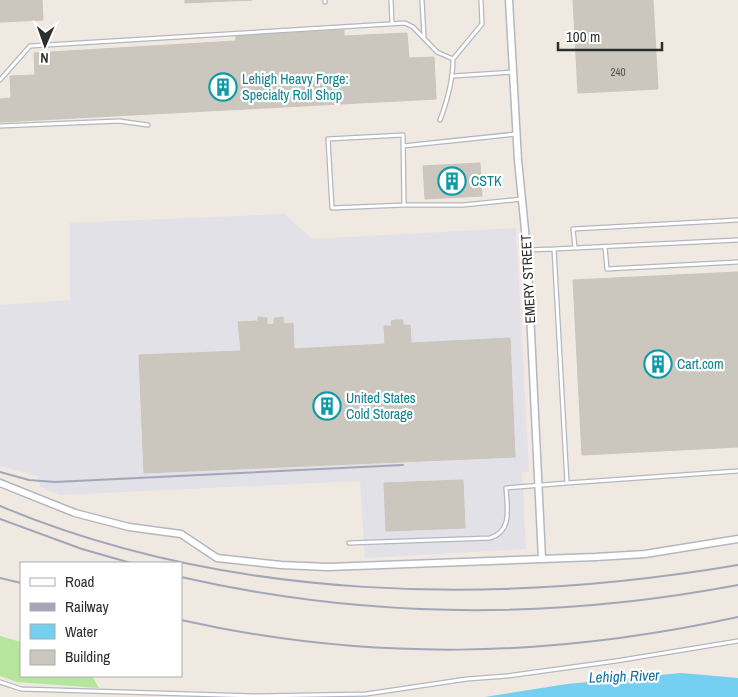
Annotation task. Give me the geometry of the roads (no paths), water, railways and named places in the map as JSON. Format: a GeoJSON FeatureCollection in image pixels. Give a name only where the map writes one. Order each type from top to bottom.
{"type":"FeatureCollection","features":[{"type":"Feature","properties":{"kind":"street","name":"EMERY STREET"},"geometry":{"type":"LineString","coordinates":[[509,0],[517,134],[528,250],[542,559]]}},
{"type":"Feature","properties":{"kind":"street"},"geometry":{"type":"LineString","coordinates":[[0,483],[76,513],[129,527],[181,534],[216,558],[281,565],[328,567],[645,554],[738,539]]}},
{"type":"Feature","properties":{"kind":"lane"},"geometry":{"type":"LineString","coordinates":[[391,0],[392,24]]}},
{"type":"Feature","properties":{"kind":"lane"},"geometry":{"type":"LineString","coordinates":[[422,0],[424,38]]}},
{"type":"Feature","properties":{"kind":"lane"},"geometry":{"type":"LineString","coordinates":[[440,120],[448,100],[453,76],[453,59],[482,24],[482,0]]}},
{"type":"Feature","properties":{"kind":"lane"},"geometry":{"type":"LineString","coordinates":[[0,80],[30,46],[405,23],[413,26],[437,52],[453,59]]}},
{"type":"Feature","properties":{"kind":"lane"},"geometry":{"type":"LineString","coordinates":[[453,76],[514,72]]}},
{"type":"Feature","properties":{"kind":"lane"},"geometry":{"type":"LineString","coordinates":[[0,126],[119,121],[148,125]]}},
{"type":"Feature","properties":{"kind":"lane"},"geometry":{"type":"LineString","coordinates":[[403,146],[517,134]]}},
{"type":"Feature","properties":{"kind":"lane"},"geometry":{"type":"LineString","coordinates":[[404,205],[403,135],[328,139],[332,208],[463,205],[522,199]]}},
{"type":"Feature","properties":{"kind":"lane"},"geometry":{"type":"LineString","coordinates":[[575,248],[573,229],[738,220]]}},
{"type":"Feature","properties":{"kind":"lane"},"geometry":{"type":"LineString","coordinates":[[528,250],[738,240]]}},
{"type":"Feature","properties":{"kind":"lane"},"geometry":{"type":"LineString","coordinates":[[605,247],[607,269],[738,262]]}},
{"type":"Feature","properties":{"kind":"lane"},"geometry":{"type":"LineString","coordinates":[[554,249],[568,483]]}},
{"type":"Feature","properties":{"kind":"lane"},"geometry":{"type":"LineString","coordinates":[[349,543],[490,538],[498,536],[506,525],[506,488],[738,471]]}},
{"type":"Feature","properties":{"kind":"lane"},"geometry":{"type":"LineString","coordinates":[[0,682],[21,689],[41,690],[257,696],[366,694],[467,679],[507,676],[616,661],[738,641]]}},
{"type":"Feature","properties":{"kind":"water"},"geometry":{"type":"Polygon","coordinates":[[[681,673],[738,678],[738,697],[485,697],[567,684],[681,673]]]}},
{"type":"Feature","properties":{"kind":"railway"},"geometry":{"type":"LineString","coordinates":[[0,472],[29,480],[55,482],[403,465]]}},
{"type":"Feature","properties":{"kind":"railway"},"geometry":{"type":"LineString","coordinates":[[0,506],[88,538],[178,561],[270,578],[364,587],[459,590],[553,587],[646,578],[738,565]]}},
{"type":"Feature","properties":{"kind":"railway"},"geometry":{"type":"LineString","coordinates":[[0,519],[82,549],[128,562]]}},
{"type":"Feature","properties":{"kind":"railway"},"geometry":{"type":"LineString","coordinates":[[182,577],[250,591],[320,601],[389,607],[459,610],[529,609],[599,604],[738,585]]}},
{"type":"Feature","properties":{"kind":"railway"},"geometry":{"type":"LineString","coordinates":[[0,578],[20,583]]}},
{"type":"Feature","properties":{"kind":"railway"},"geometry":{"type":"LineString","coordinates":[[182,620],[251,634],[321,643],[390,648],[460,650],[598,641],[668,631],[738,617]]}},
{"type":"Feature","properties":{"kind":"place","name":"Lehigh Heavy Forge: Specialty Roll Shop"},"geometry":{"type":"Point","coordinates":[223,87]}},
{"type":"Feature","properties":{"kind":"place","name":"CSTK"},"geometry":{"type":"Point","coordinates":[452,181]}},
{"type":"Feature","properties":{"kind":"place","name":"Cart.com"},"geometry":{"type":"Point","coordinates":[658,364]}},
{"type":"Feature","properties":{"kind":"place","name":"United States Cold Storage"},"geometry":{"type":"Point","coordinates":[327,406]}},
{"type":"Feature","properties":{"kind":"water label","name":"Lehigh River"},"geometry":{"type":"Point","coordinates":[624,676]}}]}
